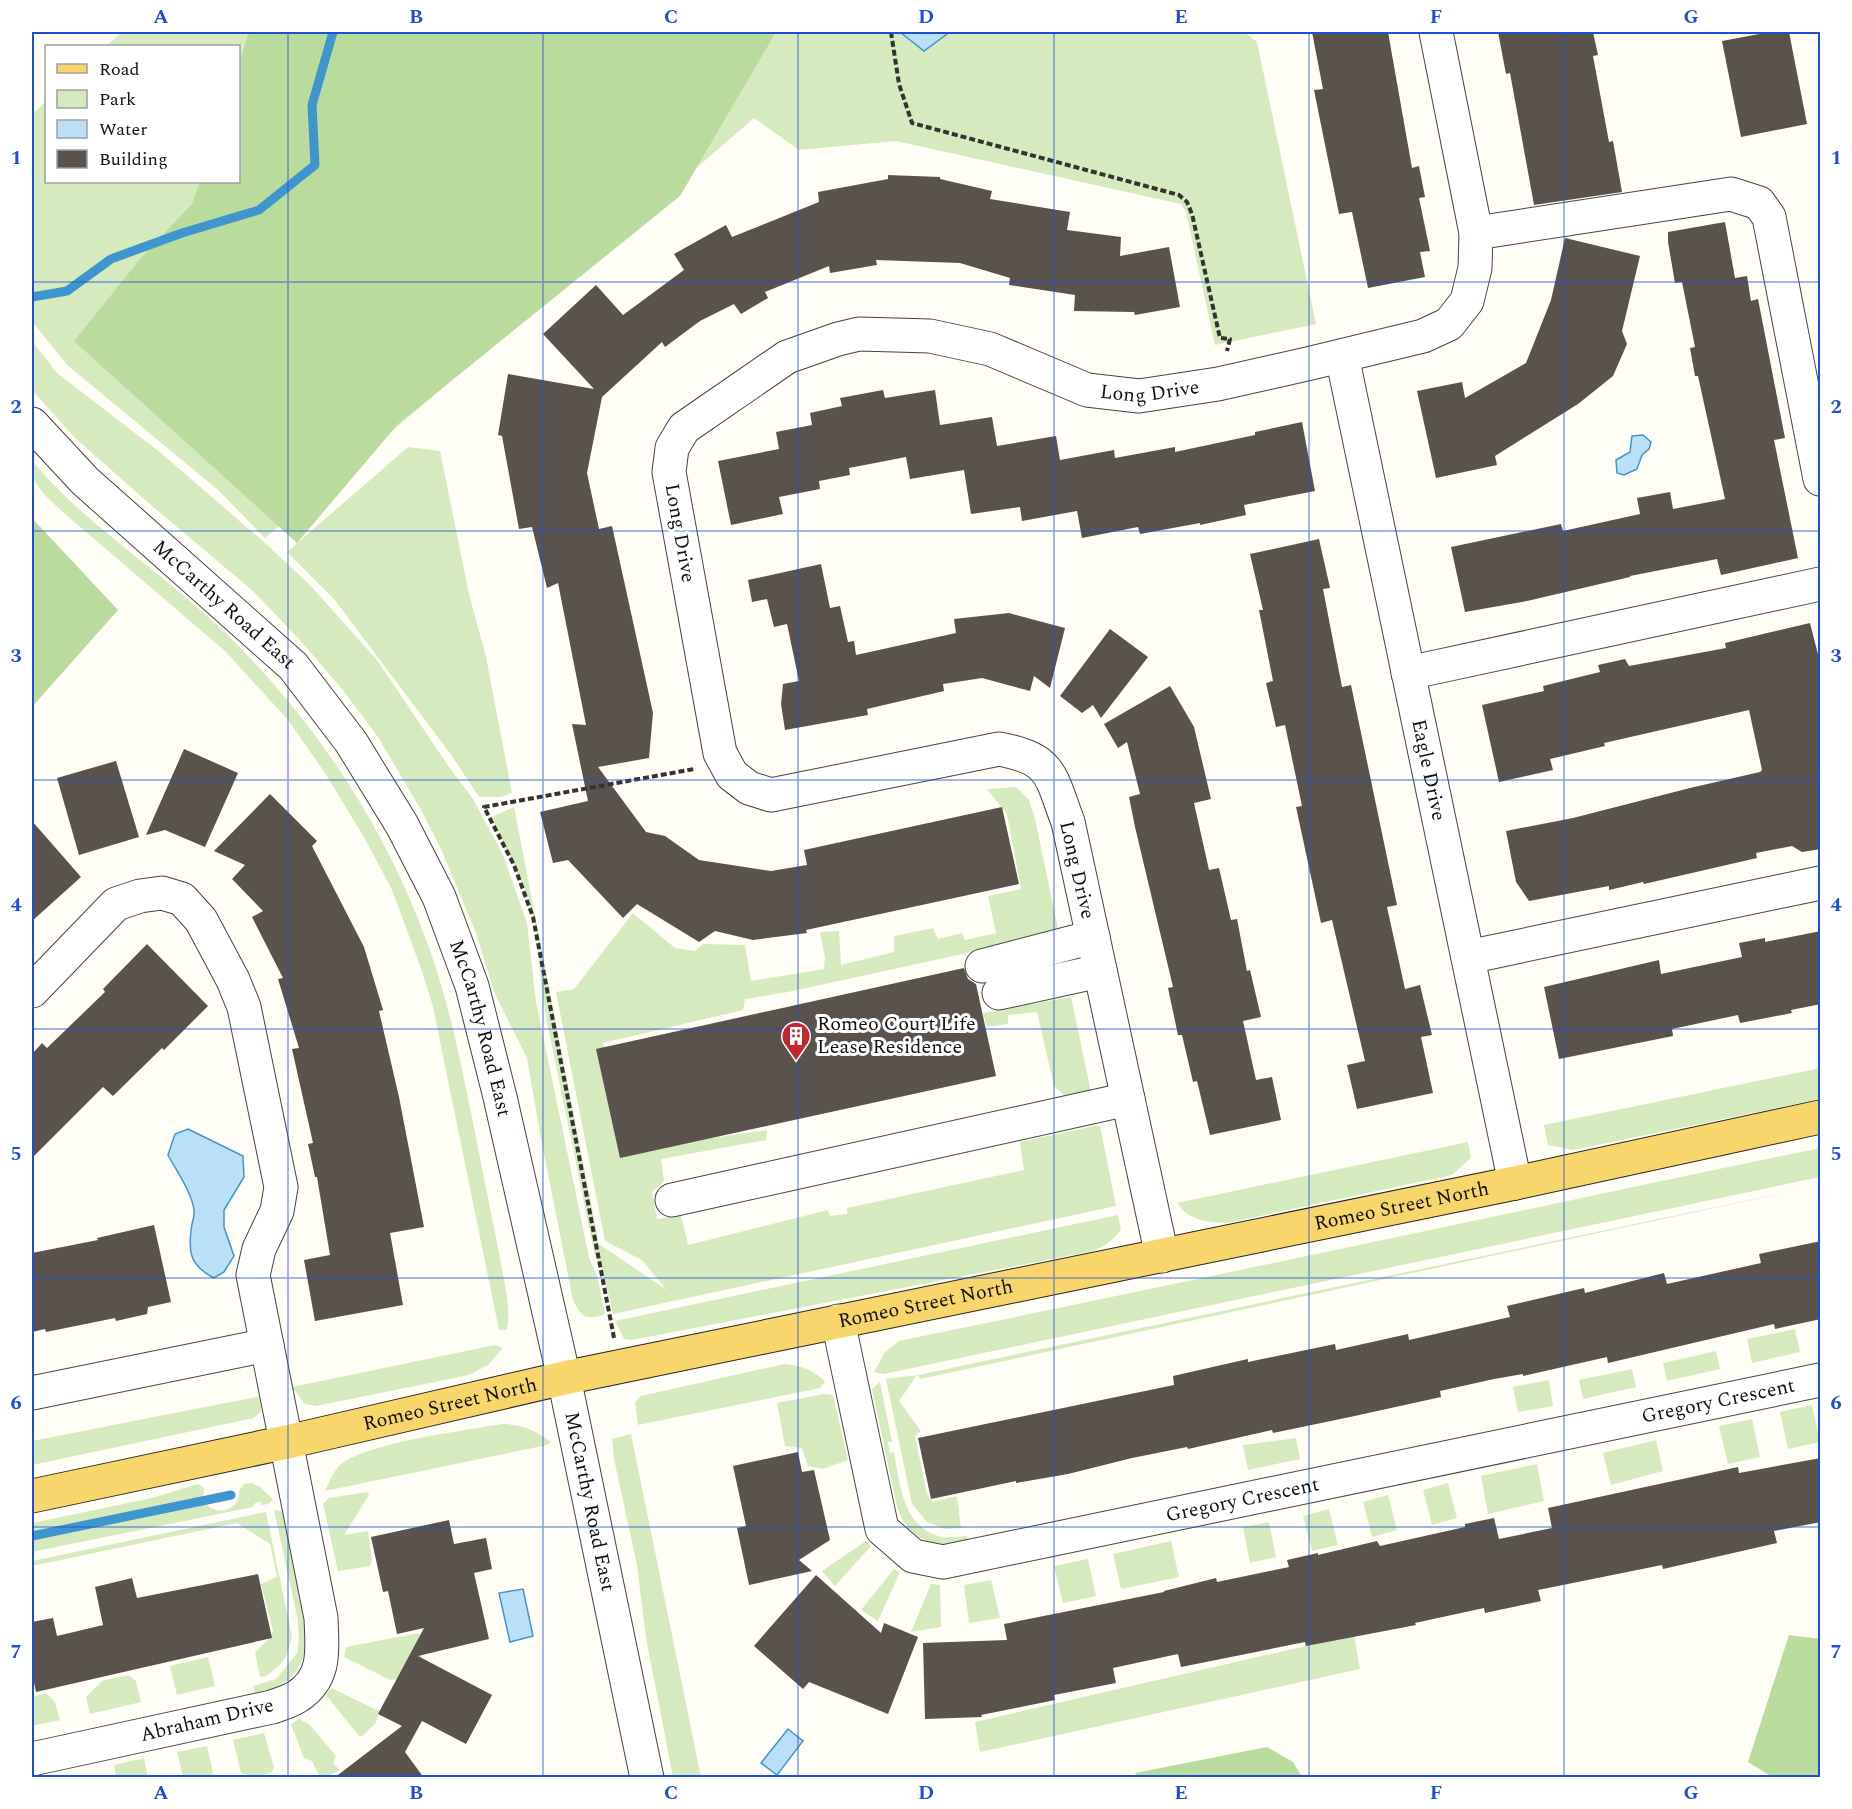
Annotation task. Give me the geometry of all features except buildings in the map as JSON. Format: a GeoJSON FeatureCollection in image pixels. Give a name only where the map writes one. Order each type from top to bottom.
{"type":"FeatureCollection","features":[{"type":"Feature","properties":{"kind":"main road","name":"Romeo Street North"},"geometry":{"type":"LineString","coordinates":[[32,1496],[287,1442],[564,1378],[1821,1118]]}},
{"type":"Feature","properties":{"kind":"street","name":"Long Drive"},"geometry":{"type":"LineString","coordinates":[[1162,1256],[1068,822],[1052,779],[1035,759],[999,749],[771,795],[749,788],[732,775],[720,753],[669,472],[672,448],[684,428],[787,357],[859,334],[930,336],[990,349],[1087,390],[1139,396],[1218,384],[1342,356],[1424,336],[1449,324],[1467,301],[1475,268],[1476,233],[1436,32]]}},
{"type":"Feature","properties":{"kind":"street"},"geometry":{"type":"LineString","coordinates":[[1476,233],[1731,194],[1759,203],[1769,217],[1821,478]]}},
{"type":"Feature","properties":{"kind":"street","name":"Eagle Drive"},"geometry":{"type":"LineString","coordinates":[[1342,356],[1515,1183]]}},
{"type":"Feature","properties":{"kind":"street","name":"McCarthy Road East"},"geometry":{"type":"LineString","coordinates":[[32,424],[85,481],[293,666],[351,742],[402,825],[439,897],[472,987],[500,1097],[564,1378],[647,1778]]}},
{"type":"Feature","properties":{"kind":"street"},"geometry":{"type":"LineString","coordinates":[[1408,673],[1821,584]]}},
{"type":"Feature","properties":{"kind":"street"},"geometry":{"type":"LineString","coordinates":[[1468,957],[1821,883]]}},
{"type":"Feature","properties":{"kind":"street","name":"Abraham Drive"},"geometry":{"type":"LineString","coordinates":[[32,990],[116,904],[140,896],[162,893],[182,899],[201,920],[233,980],[244,1007],[281,1186],[277,1211],[259,1249],[254,1275],[321,1618],[323,1656],[314,1683],[297,1697],[272,1707],[32,1759]]}},
{"type":"Feature","properties":{"kind":"street"},"geometry":{"type":"LineString","coordinates":[[981,966],[1093,937]]}},
{"type":"Feature","properties":{"kind":"street"},"geometry":{"type":"LineString","coordinates":[[999,993],[1100,971]]}},
{"type":"Feature","properties":{"kind":"street"},"geometry":{"type":"LineString","coordinates":[[672,1200],[1128,1099]]}},
{"type":"Feature","properties":{"kind":"street","name":"Gregory Crescent"},"geometry":{"type":"LineString","coordinates":[[838,1321],[882,1529],[913,1556],[943,1562],[1821,1380]]}},
{"type":"Feature","properties":{"kind":"street"},"geometry":{"type":"LineString","coordinates":[[32,1393],[267,1345]]}},
{"type":"Feature","properties":{"kind":"path"},"geometry":{"type":"LineString","coordinates":[[891,32],[898,84],[912,123],[1179,195],[1187,202],[1192,214],[1220,338],[1230,339],[1218,384]]}},
{"type":"Feature","properties":{"kind":"path"},"geometry":{"type":"LineString","coordinates":[[620,1367],[532,917],[514,865],[484,807],[694,769],[720,753]]}},
{"type":"Feature","properties":{"kind":"green space"},"geometry":{"type":"Polygon","coordinates":[[[122,32],[1244,32],[1257,42],[1316,324],[1215,345],[1186,212],[1181,204],[896,141],[799,150],[754,118],[437,393],[265,538],[217,489],[67,365],[32,321],[32,115],[45,102],[45,183],[240,183],[240,45],[107,45],[122,32]]]}},
{"type":"Feature","properties":{"kind":"green space"},"geometry":{"type":"Polygon","coordinates":[[[249,32],[776,32],[680,196],[398,424],[297,543],[74,341],[141,258],[192,204],[200,183],[240,183],[240,60],[249,32]]]}},
{"type":"Feature","properties":{"kind":"green space"},"geometry":{"type":"Polygon","coordinates":[[[32,341],[57,373],[161,453],[309,584],[377,660],[473,799],[503,855],[527,923],[536,1002],[589,1257],[598,1279],[605,1314],[585,1316],[573,1300],[527,1058],[495,994],[476,933],[441,849],[420,808],[378,737],[342,689],[298,638],[253,591],[74,437],[32,390],[32,341]]]}},
{"type":"Feature","properties":{"kind":"green space"},"geometry":{"type":"Polygon","coordinates":[[[408,447],[440,451],[469,594],[486,657],[512,793],[501,797],[479,797],[452,756],[334,599],[287,552],[408,447]]]}},
{"type":"Feature","properties":{"kind":"green space"},"geometry":{"type":"Polygon","coordinates":[[[32,461],[68,499],[200,609],[259,667],[331,758],[363,807],[391,858],[415,910],[435,965],[451,1021],[506,1289],[507,1330],[499,1330],[433,1007],[392,890],[365,839],[325,773],[288,720],[225,651],[40,490],[33,477],[32,461]]]}},
{"type":"Feature","properties":{"kind":"green space"},"geometry":{"type":"Polygon","coordinates":[[[32,518],[118,610],[32,707],[32,518]]]}},
{"type":"Feature","properties":{"kind":"green space"},"geometry":{"type":"Polygon","coordinates":[[[1016,787],[1029,800],[1035,819],[1059,933],[788,992],[745,999],[743,1010],[603,1043],[635,1149],[767,1130],[766,1140],[661,1159],[664,1181],[652,1192],[657,1219],[681,1216],[688,1245],[828,1210],[830,1216],[847,1214],[847,1208],[1024,1170],[1020,1142],[1094,1126],[1100,1126],[1116,1206],[613,1314],[603,1271],[594,1252],[547,1022],[538,941],[529,900],[492,817],[514,807],[599,1244],[667,1290],[642,1260],[605,1241],[556,992],[574,989],[633,913],[675,948],[695,951],[703,944],[745,945],[751,981],[824,969],[825,958],[820,932],[839,931],[841,965],[894,952],[894,936],[933,928],[938,939],[962,933],[965,940],[996,933],[988,896],[1021,889],[1007,814],[987,789],[1016,787]]]}},
{"type":"Feature","properties":{"kind":"green space"},"geometry":{"type":"Polygon","coordinates":[[[1071,997],[1091,1092],[1075,1097],[1064,1095],[1054,1086],[1037,1012],[1008,1015],[1008,1024],[987,1027],[983,1013],[1071,997]]]}},
{"type":"Feature","properties":{"kind":"green space"},"geometry":{"type":"Polygon","coordinates":[[[1820,1068],[1820,1099],[1573,1150],[1548,1145],[1544,1125],[1820,1068]]]}},
{"type":"Feature","properties":{"kind":"green space"},"geometry":{"type":"Polygon","coordinates":[[[1468,1142],[1471,1158],[1452,1175],[1227,1223],[1193,1217],[1177,1203],[1468,1142]]]}},
{"type":"Feature","properties":{"kind":"green space"},"geometry":{"type":"Polygon","coordinates":[[[1820,1148],[1820,1177],[884,1374],[874,1372],[885,1352],[899,1341],[1820,1148]]]}},
{"type":"Feature","properties":{"kind":"green space"},"geometry":{"type":"Polygon","coordinates":[[[1820,1185],[921,1379],[918,1375],[1820,1185]]]}},
{"type":"Feature","properties":{"kind":"green space"},"geometry":{"type":"Polygon","coordinates":[[[1118,1215],[1121,1230],[1106,1244],[1088,1252],[632,1340],[624,1339],[615,1321],[1118,1215]]]}},
{"type":"Feature","properties":{"kind":"green space"},"geometry":{"type":"Polygon","coordinates":[[[1795,1329],[1800,1352],[1752,1363],[1747,1339],[1795,1329]]]}},
{"type":"Feature","properties":{"kind":"green space"},"geometry":{"type":"Polygon","coordinates":[[[495,1345],[503,1348],[488,1365],[469,1375],[316,1406],[305,1404],[292,1387],[495,1345]]]}},
{"type":"Feature","properties":{"kind":"green space"},"geometry":{"type":"Polygon","coordinates":[[[1716,1351],[1720,1369],[1667,1381],[1663,1363],[1716,1351]]]}},
{"type":"Feature","properties":{"kind":"green space"},"geometry":{"type":"Polygon","coordinates":[[[784,1364],[806,1369],[825,1382],[820,1388],[638,1425],[635,1402],[641,1396],[784,1364]]]}},
{"type":"Feature","properties":{"kind":"green space"},"geometry":{"type":"Polygon","coordinates":[[[1632,1369],[1636,1387],[1583,1399],[1579,1380],[1632,1369]]]}},
{"type":"Feature","properties":{"kind":"green space"},"geometry":{"type":"Polygon","coordinates":[[[917,1375],[899,1401],[921,1431],[915,1436],[927,1494],[933,1502],[957,1496],[961,1528],[945,1529],[927,1522],[912,1504],[886,1379],[917,1375]]]}},
{"type":"Feature","properties":{"kind":"green space"},"geometry":{"type":"Polygon","coordinates":[[[1549,1380],[1553,1406],[1518,1412],[1513,1387],[1549,1380]]]}},
{"type":"Feature","properties":{"kind":"green space"},"geometry":{"type":"Polygon","coordinates":[[[880,1382],[892,1442],[888,1442],[890,1453],[894,1452],[901,1489],[910,1513],[926,1530],[938,1536],[967,1536],[968,1545],[945,1545],[925,1540],[916,1535],[902,1519],[897,1507],[872,1389],[880,1382]]]}},
{"type":"Feature","properties":{"kind":"green space"},"geometry":{"type":"Polygon","coordinates":[[[824,1394],[833,1395],[848,1460],[823,1469],[808,1466],[802,1448],[785,1446],[777,1403],[824,1394]]]}},
{"type":"Feature","properties":{"kind":"green space"},"geometry":{"type":"Polygon","coordinates":[[[261,1396],[261,1411],[254,1418],[32,1465],[32,1441],[261,1396]]]}},
{"type":"Feature","properties":{"kind":"green space"},"geometry":{"type":"Polygon","coordinates":[[[1812,1405],[1820,1442],[1788,1449],[1780,1412],[1812,1405]]]}},
{"type":"Feature","properties":{"kind":"green space"},"geometry":{"type":"Polygon","coordinates":[[[1752,1419],[1760,1457],[1728,1464],[1719,1426],[1752,1419]]]}},
{"type":"Feature","properties":{"kind":"green space"},"geometry":{"type":"Polygon","coordinates":[[[502,1424],[528,1428],[551,1442],[547,1445],[325,1491],[341,1464],[373,1449],[418,1438],[502,1424]]]}},
{"type":"Feature","properties":{"kind":"green space"},"geometry":{"type":"Polygon","coordinates":[[[631,1434],[701,1777],[673,1777],[646,1638],[637,1565],[614,1459],[612,1439],[631,1434]]]}},
{"type":"Feature","properties":{"kind":"green space"},"geometry":{"type":"Polygon","coordinates":[[[1296,1438],[1300,1459],[1248,1470],[1243,1445],[1296,1438]]]}},
{"type":"Feature","properties":{"kind":"green space"},"geometry":{"type":"Polygon","coordinates":[[[1656,1440],[1663,1471],[1611,1485],[1603,1453],[1656,1440]]]}},
{"type":"Feature","properties":{"kind":"green space"},"geometry":{"type":"Polygon","coordinates":[[[1537,1464],[1544,1501],[1488,1514],[1481,1476],[1537,1464]]]}},
{"type":"Feature","properties":{"kind":"green space"},"geometry":{"type":"Polygon","coordinates":[[[251,1483],[259,1486],[273,1499],[268,1504],[255,1503],[253,1507],[32,1552],[32,1523],[152,1498],[198,1484],[204,1488],[203,1501],[216,1510],[226,1510],[237,1501],[239,1491],[244,1484],[251,1483]]]}},
{"type":"Feature","properties":{"kind":"green space"},"geometry":{"type":"Polygon","coordinates":[[[1448,1483],[1457,1518],[1432,1525],[1423,1490],[1448,1483]]]}},
{"type":"Feature","properties":{"kind":"green space"},"geometry":{"type":"Polygon","coordinates":[[[367,1492],[369,1495],[344,1535],[368,1531],[372,1560],[370,1566],[338,1571],[323,1504],[329,1498],[367,1492]]]}},
{"type":"Feature","properties":{"kind":"green space"},"geometry":{"type":"Polygon","coordinates":[[[1388,1495],[1397,1530],[1372,1537],[1363,1502],[1388,1495]]]}},
{"type":"Feature","properties":{"kind":"green space"},"geometry":{"type":"Polygon","coordinates":[[[1329,1509],[1338,1545],[1312,1551],[1303,1516],[1329,1509]]]}},
{"type":"Feature","properties":{"kind":"green space"},"geometry":{"type":"Polygon","coordinates":[[[274,1510],[282,1511],[285,1519],[307,1639],[302,1661],[292,1676],[276,1687],[255,1694],[253,1686],[276,1679],[297,1653],[299,1638],[297,1616],[274,1510]]]}},
{"type":"Feature","properties":{"kind":"green space"},"geometry":{"type":"Polygon","coordinates":[[[266,1512],[292,1637],[286,1657],[266,1676],[260,1677],[255,1652],[268,1640],[273,1631],[261,1584],[277,1577],[270,1544],[237,1523],[32,1566],[32,1561],[266,1512]]]}},
{"type":"Feature","properties":{"kind":"green space"},"geometry":{"type":"Polygon","coordinates":[[[1269,1522],[1276,1557],[1250,1563],[1243,1527],[1269,1522]]]}},
{"type":"Feature","properties":{"kind":"green space"},"geometry":{"type":"Polygon","coordinates":[[[866,1541],[871,1546],[835,1586],[822,1571],[866,1541]]]}},
{"type":"Feature","properties":{"kind":"green space"},"geometry":{"type":"Polygon","coordinates":[[[1171,1541],[1179,1577],[1121,1589],[1113,1554],[1171,1541]]]}},
{"type":"Feature","properties":{"kind":"green space"},"geometry":{"type":"Polygon","coordinates":[[[1088,1559],[1096,1596],[1063,1603],[1054,1566],[1088,1559]]]}},
{"type":"Feature","properties":{"kind":"green space"},"geometry":{"type":"Polygon","coordinates":[[[894,1569],[900,1572],[878,1621],[861,1610],[894,1569]]]}},
{"type":"Feature","properties":{"kind":"green space"},"geometry":{"type":"Polygon","coordinates":[[[991,1580],[1000,1618],[969,1623],[964,1585],[991,1580]]]}},
{"type":"Feature","properties":{"kind":"green space"},"geometry":{"type":"Polygon","coordinates":[[[931,1584],[940,1585],[941,1627],[911,1632],[931,1584]]]}},
{"type":"Feature","properties":{"kind":"green space"},"geometry":{"type":"Polygon","coordinates":[[[419,1633],[424,1676],[390,1680],[344,1657],[346,1647],[419,1633]]]}},
{"type":"Feature","properties":{"kind":"green space"},"geometry":{"type":"Polygon","coordinates":[[[1354,1635],[1360,1669],[980,1752],[975,1722],[1354,1635]]]}},
{"type":"Feature","properties":{"kind":"green space"},"geometry":{"type":"Polygon","coordinates":[[[1789,1635],[1820,1639],[1820,1777],[1772,1777],[1748,1762],[1789,1635]]]}},
{"type":"Feature","properties":{"kind":"green space"},"geometry":{"type":"Polygon","coordinates":[[[208,1657],[215,1686],[177,1695],[170,1666],[208,1657]]]}},
{"type":"Feature","properties":{"kind":"green space"},"geometry":{"type":"Polygon","coordinates":[[[128,1675],[136,1681],[141,1702],[90,1714],[86,1697],[102,1681],[128,1675]]]}},
{"type":"Feature","properties":{"kind":"green space"},"geometry":{"type":"Polygon","coordinates":[[[331,1688],[379,1711],[376,1723],[362,1736],[359,1736],[326,1695],[331,1688]]]}},
{"type":"Feature","properties":{"kind":"green space"},"geometry":{"type":"Polygon","coordinates":[[[46,1693],[55,1702],[60,1720],[32,1726],[32,1697],[46,1693]]]}},
{"type":"Feature","properties":{"kind":"green space"},"geometry":{"type":"Polygon","coordinates":[[[299,1719],[309,1724],[336,1756],[333,1763],[340,1770],[326,1777],[320,1777],[312,1761],[304,1758],[291,1724],[299,1719]]]}},
{"type":"Feature","properties":{"kind":"green space"},"geometry":{"type":"Polygon","coordinates":[[[264,1733],[274,1767],[272,1772],[256,1778],[241,1773],[233,1740],[264,1733]]]}},
{"type":"Feature","properties":{"kind":"green space"},"geometry":{"type":"Polygon","coordinates":[[[207,1746],[214,1777],[183,1777],[177,1752],[207,1746]]]}},
{"type":"Feature","properties":{"kind":"green space"},"geometry":{"type":"Polygon","coordinates":[[[1267,1747],[1293,1762],[1302,1777],[1138,1778],[1135,1773],[1267,1747]]]}},
{"type":"Feature","properties":{"kind":"green space"},"geometry":{"type":"Polygon","coordinates":[[[144,1758],[148,1777],[116,1777],[114,1765],[144,1758]]]}},
{"type":"Feature","properties":{"kind":"water"},"geometry":{"type":"Polygon","coordinates":[[[900,32],[947,32],[947,34],[924,51],[900,32]]]}},
{"type":"Feature","properties":{"kind":"water"},"geometry":{"type":"Polygon","coordinates":[[[1643,435],[1651,442],[1649,449],[1642,455],[1637,469],[1624,475],[1617,473],[1616,460],[1630,452],[1632,436],[1643,435]]]}},
{"type":"Feature","properties":{"kind":"water"},"geometry":{"type":"Polygon","coordinates":[[[188,1129],[243,1156],[244,1177],[224,1210],[224,1227],[234,1256],[224,1272],[214,1278],[199,1268],[192,1256],[190,1241],[193,1203],[168,1155],[175,1134],[188,1129]]]}},
{"type":"Feature","properties":{"kind":"water"},"geometry":{"type":"Polygon","coordinates":[[[523,1589],[533,1636],[510,1642],[499,1593],[523,1589]]]}},
{"type":"Feature","properties":{"kind":"water"},"geometry":{"type":"Polygon","coordinates":[[[788,1729],[803,1741],[777,1775],[761,1763],[788,1729]]]}},
{"type":"Feature","properties":{"kind":"waterway"},"geometry":{"type":"LineString","coordinates":[[32,297],[67,291],[111,259],[182,233],[259,210],[315,165],[312,105],[333,32]]}},
{"type":"Feature","properties":{"kind":"waterway"},"geometry":{"type":"LineString","coordinates":[[32,1536],[231,1495]]}},
{"type":"Feature","properties":{"kind":"place","name":"Romeo Court Life Lease Residence"},"geometry":{"type":"Point","coordinates":[796,1062]}}]}
